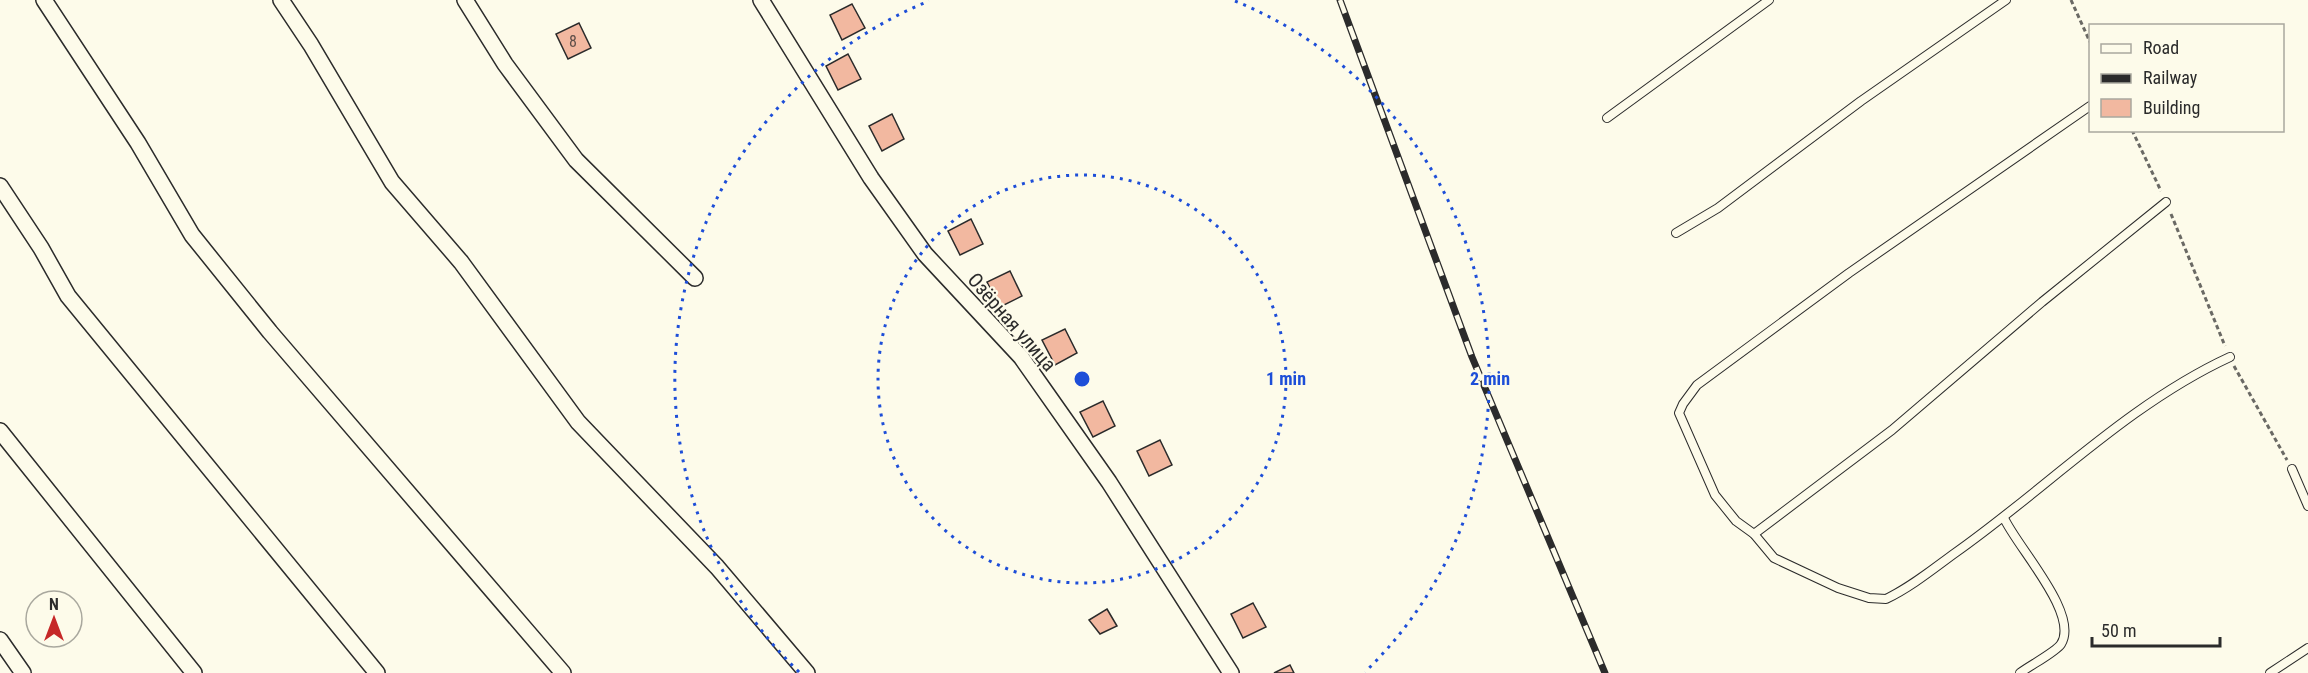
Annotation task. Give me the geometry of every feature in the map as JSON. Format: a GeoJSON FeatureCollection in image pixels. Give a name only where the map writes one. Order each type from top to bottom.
{"type":"FeatureCollection","features":[{"type":"Feature","properties":{"kind":"street"},"geometry":{"type":"LineString","coordinates":[[44,0],[138,143],[192,235],[270,332],[563,673]]}},
{"type":"Feature","properties":{"kind":"street"},"geometry":{"type":"LineString","coordinates":[[281,0],[311,45],[392,182],[461,262],[571,413],[717,567],[807,673]]}},
{"type":"Feature","properties":{"kind":"street"},"geometry":{"type":"LineString","coordinates":[[465,0],[506,64],[576,160],[695,278]]}},
{"type":"Feature","properties":{"kind":"street","name":"Озёрная улица"},"geometry":{"type":"LineString","coordinates":[[761,0],[871,178],[925,254],[1021,357],[1109,482],[1231,673]]}},
{"type":"Feature","properties":{"kind":"street"},"geometry":{"type":"LineString","coordinates":[[0,186],[41,248],[68,296],[378,673]]}},
{"type":"Feature","properties":{"kind":"street"},"geometry":{"type":"LineString","coordinates":[[0,431],[194,673]]}},
{"type":"Feature","properties":{"kind":"street"},"geometry":{"type":"LineString","coordinates":[[0,640],[23,673]]}},
{"type":"Feature","properties":{"kind":"lane"},"geometry":{"type":"LineString","coordinates":[[1607,118],[1769,0]]}},
{"type":"Feature","properties":{"kind":"lane"},"geometry":{"type":"LineString","coordinates":[[1676,233],[1718,208],[1861,101],[2006,0]]}},
{"type":"Feature","properties":{"kind":"lane"},"geometry":{"type":"LineString","coordinates":[[2089,107],[1858,267],[1697,385],[1683,404],[1680,413],[1715,495],[1736,521],[1754,534],[1774,558],[1800,573],[1869,598],[1886,599],[2004,518],[2045,484],[2187,378],[2230,357]]}},
{"type":"Feature","properties":{"kind":"lane"},"geometry":{"type":"LineString","coordinates":[[1754,534],[1892,430],[2042,302],[2166,202]]}},
{"type":"Feature","properties":{"kind":"lane"},"geometry":{"type":"LineString","coordinates":[[2292,469],[2308,506]]}},
{"type":"Feature","properties":{"kind":"lane"},"geometry":{"type":"LineString","coordinates":[[2004,518],[2013,536],[2058,602],[2064,621],[2065,634],[2061,645],[2020,673]]}},
{"type":"Feature","properties":{"kind":"lane"},"geometry":{"type":"LineString","coordinates":[[2270,673],[2308,648]]}},
{"type":"Feature","properties":{"kind":"path"},"geometry":{"type":"LineString","coordinates":[[2071,0],[2089,38]]}},
{"type":"Feature","properties":{"kind":"path"},"geometry":{"type":"LineString","coordinates":[[2133,132],[2166,202],[2230,357],[2292,469]]}},
{"type":"Feature","properties":{"kind":"building"},"geometry":{"type":"Polygon","coordinates":[[[852,4],[865,28],[842,40],[830,15],[852,4]]]}},
{"type":"Feature","properties":{"kind":"building"},"geometry":{"type":"Polygon","coordinates":[[[579,23],[591,48],[568,59],[556,34],[579,23]]]}},
{"type":"Feature","properties":{"kind":"building"},"geometry":{"type":"Polygon","coordinates":[[[848,54],[861,79],[838,90],[826,66],[848,54]]]}},
{"type":"Feature","properties":{"kind":"building"},"geometry":{"type":"Polygon","coordinates":[[[892,114],[904,139],[882,151],[869,126],[892,114]]]}},
{"type":"Feature","properties":{"kind":"building"},"geometry":{"type":"Polygon","coordinates":[[[971,219],[983,244],[960,255],[948,231],[971,219]]]}},
{"type":"Feature","properties":{"kind":"building"},"geometry":{"type":"Polygon","coordinates":[[[1010,271],[1022,296],[1000,307],[987,282],[1010,271]]]}},
{"type":"Feature","properties":{"kind":"building"},"geometry":{"type":"Polygon","coordinates":[[[1065,329],[1077,353],[1055,365],[1042,340],[1065,329]]]}},
{"type":"Feature","properties":{"kind":"building"},"geometry":{"type":"Polygon","coordinates":[[[1103,401],[1115,426],[1093,437],[1080,412],[1103,401]]]}},
{"type":"Feature","properties":{"kind":"building"},"geometry":{"type":"Polygon","coordinates":[[[1160,440],[1172,465],[1149,476],[1137,451],[1160,440]]]}},
{"type":"Feature","properties":{"kind":"building"},"geometry":{"type":"Polygon","coordinates":[[[1253,603],[1266,627],[1243,638],[1231,614],[1253,603]]]}},
{"type":"Feature","properties":{"kind":"building"},"geometry":{"type":"Polygon","coordinates":[[[1107,609],[1117,626],[1100,634],[1089,620],[1107,609]]]}},
{"type":"Feature","properties":{"kind":"building"},"geometry":{"type":"Polygon","coordinates":[[[1290,665],[1294,673],[1274,673],[1290,665]]]}},
{"type":"Feature","properties":{"kind":"railway"},"geometry":{"type":"LineString","coordinates":[[1340,0],[1472,357],[1605,673]]}}]}
